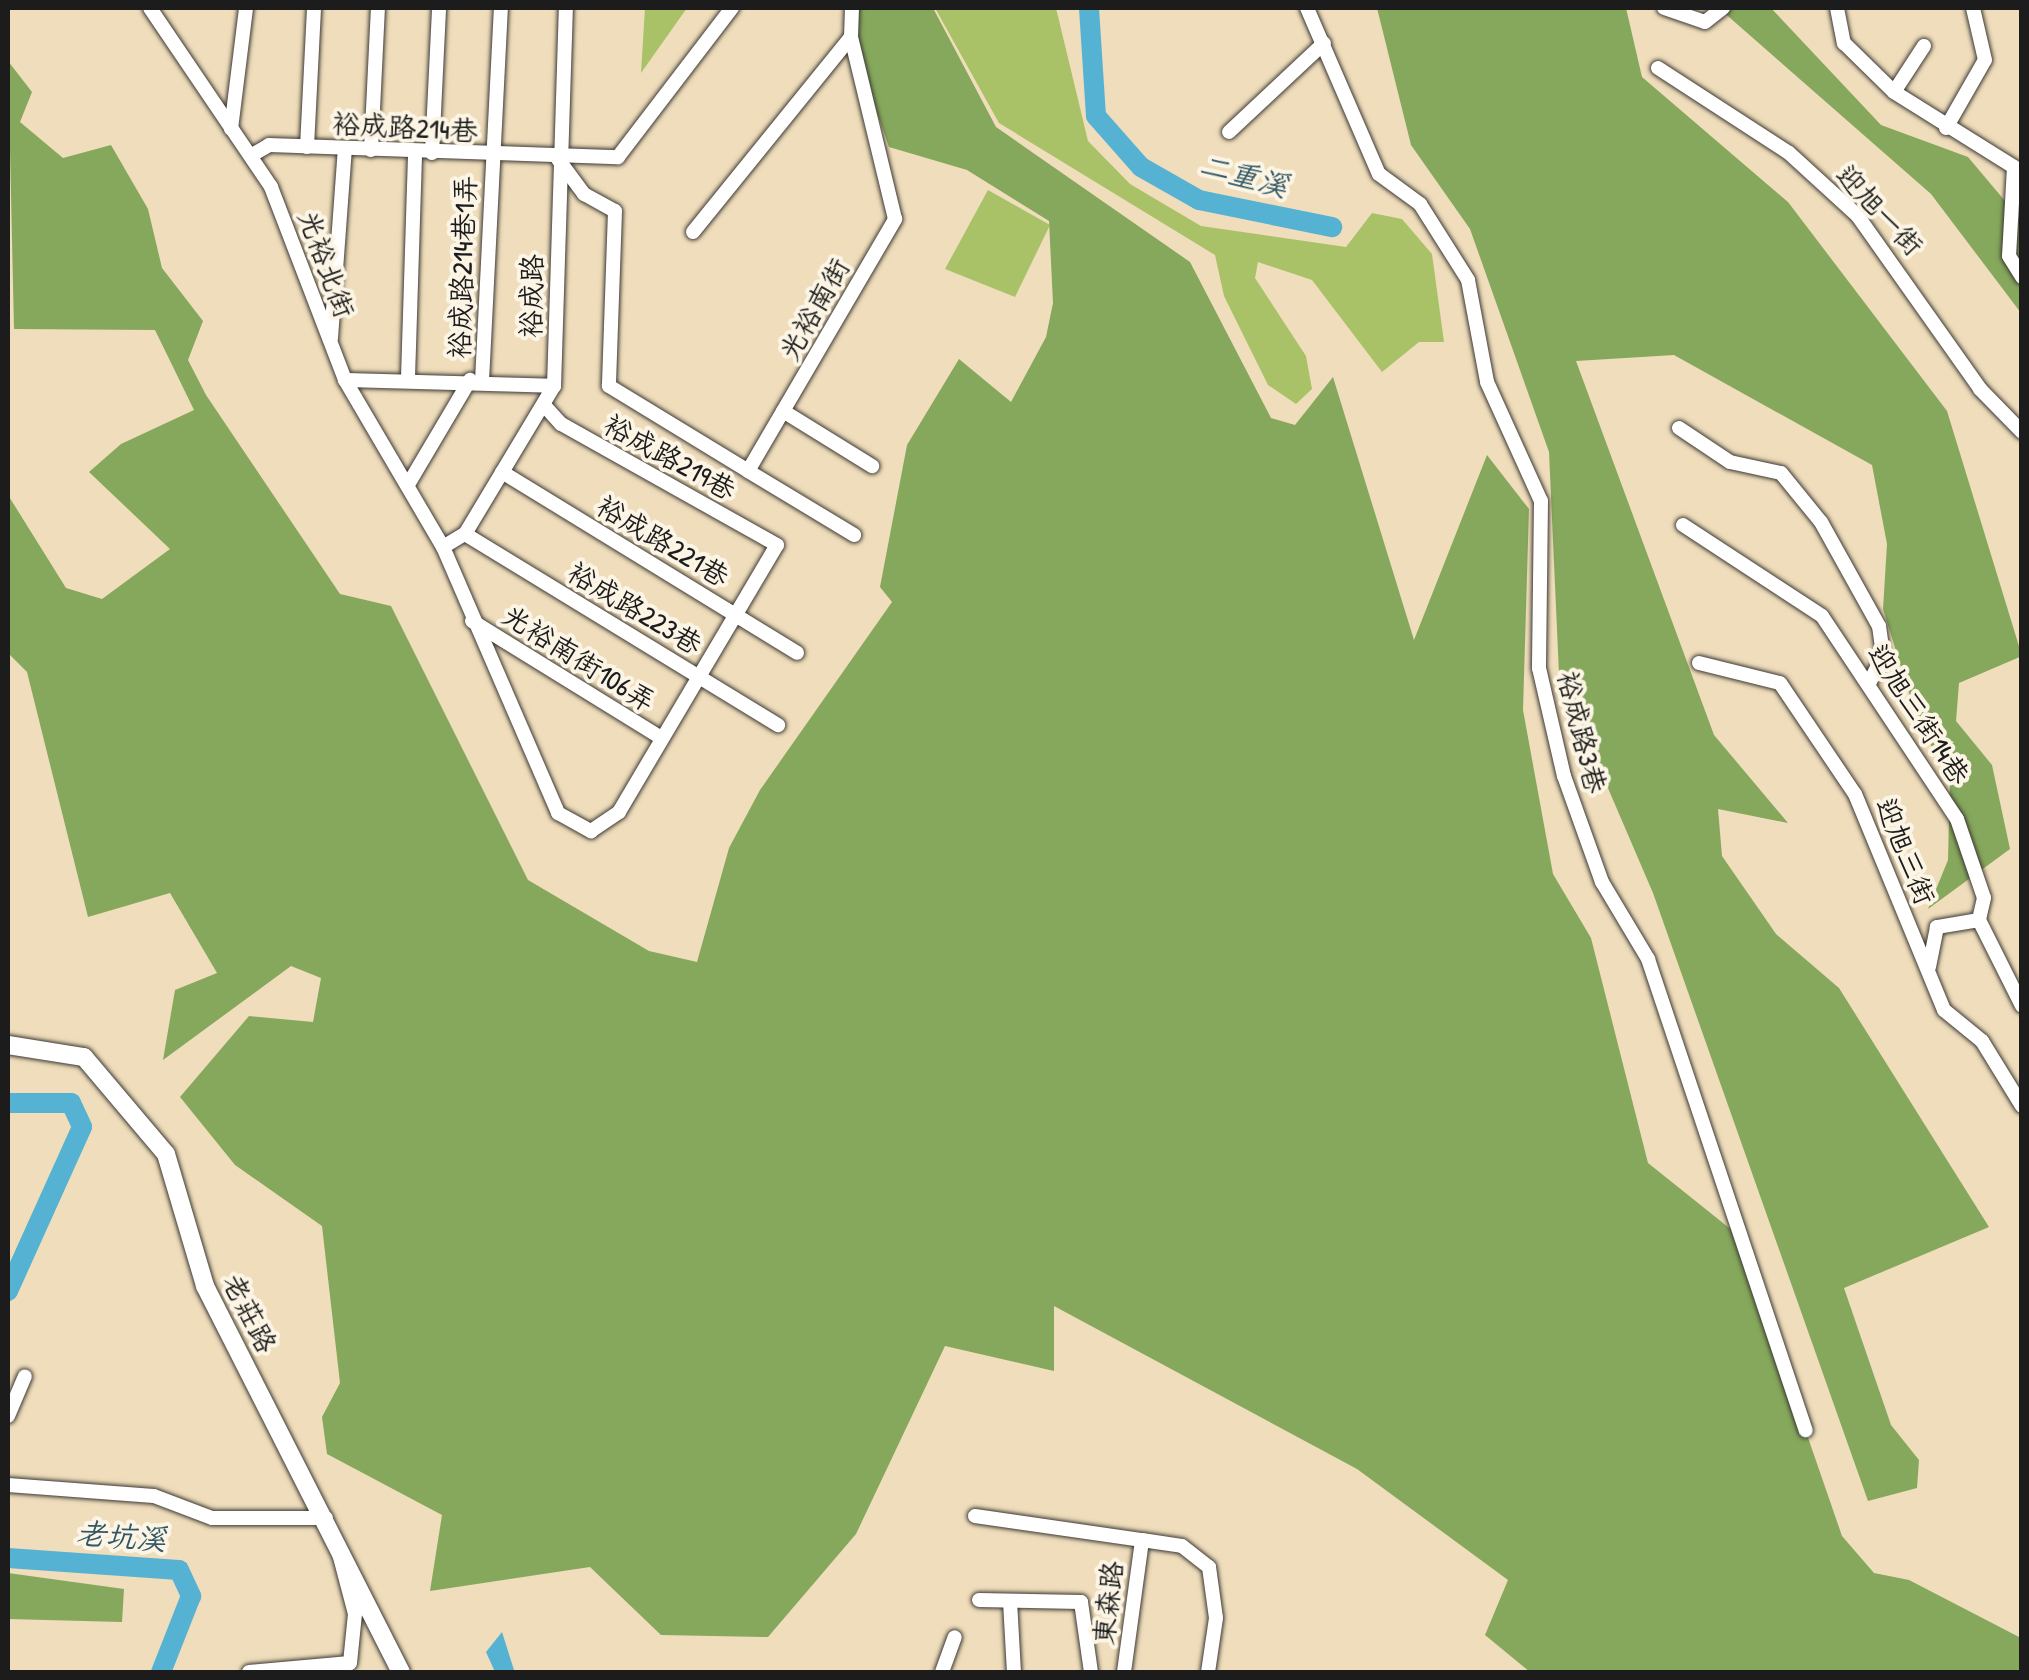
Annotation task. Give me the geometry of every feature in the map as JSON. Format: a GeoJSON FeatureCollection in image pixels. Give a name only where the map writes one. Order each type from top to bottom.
{"type":"FeatureCollection","features":[{"type":"Feature","properties":{"kind":"street","name":"光裕北街"},"geometry":{"type":"LineString","coordinates":[[150,8],[252,156],[346,380],[442,547]]}},
{"type":"Feature","properties":{"kind":"street"},"geometry":{"type":"LineString","coordinates":[[231,129],[246,8]]}},
{"type":"Feature","properties":{"kind":"street"},"geometry":{"type":"LineString","coordinates":[[308,147],[314,8]]}},
{"type":"Feature","properties":{"kind":"street"},"geometry":{"type":"LineString","coordinates":[[371,150],[378,8]]}},
{"type":"Feature","properties":{"kind":"street"},"geometry":{"type":"LineString","coordinates":[[432,153],[439,8]]}},
{"type":"Feature","properties":{"kind":"street","name":"裕成路214巷1弄"},"geometry":{"type":"LineString","coordinates":[[476,380],[501,8]]}},
{"type":"Feature","properties":{"kind":"street","name":"裕成路"},"geometry":{"type":"LineString","coordinates":[[442,547],[465,534],[554,386],[558,159],[566,8]]}},
{"type":"Feature","properties":{"kind":"street","name":"裕成路214巷"},"geometry":{"type":"LineString","coordinates":[[252,156],[269,145],[558,159],[618,157],[732,8]]}},
{"type":"Feature","properties":{"kind":"street","name":"光裕南街"},"geometry":{"type":"LineString","coordinates":[[748,471],[896,219],[851,37],[852,8]]}},
{"type":"Feature","properties":{"kind":"street","name":"裕成路3巷"},"geometry":{"type":"LineString","coordinates":[[1307,8],[1379,174],[1420,204],[1468,280],[1487,382],[1541,501],[1538,668],[1564,776],[1602,882],[1648,960],[1806,1430]]}},
{"type":"Feature","properties":{"kind":"street"},"geometry":{"type":"LineString","coordinates":[[1664,8],[1705,22],[1723,8]]}},
{"type":"Feature","properties":{"kind":"street"},"geometry":{"type":"LineString","coordinates":[[1836,8],[1844,43],[1894,92],[2014,167],[2008,256],[2022,278]]}},
{"type":"Feature","properties":{"kind":"street"},"geometry":{"type":"LineString","coordinates":[[1946,128],[1985,60],[1973,8]]}},
{"type":"Feature","properties":{"kind":"street"},"geometry":{"type":"LineString","coordinates":[[693,232],[851,37]]}},
{"type":"Feature","properties":{"kind":"street"},"geometry":{"type":"LineString","coordinates":[[1229,132],[1324,43]]}},
{"type":"Feature","properties":{"kind":"street"},"geometry":{"type":"LineString","coordinates":[[1894,92],[1924,46]]}},
{"type":"Feature","properties":{"kind":"street","name":"迎旭一街"},"geometry":{"type":"LineString","coordinates":[[1658,68],[1788,152],[1857,214],[1980,389],[2022,432]]}},
{"type":"Feature","properties":{"kind":"street"},"geometry":{"type":"LineString","coordinates":[[330,344],[345,149]]}},
{"type":"Feature","properties":{"kind":"street"},"geometry":{"type":"LineString","coordinates":[[408,378],[415,152]]}},
{"type":"Feature","properties":{"kind":"street"},"geometry":{"type":"LineString","coordinates":[[558,159],[584,194],[615,211],[609,386],[854,535]]}},
{"type":"Feature","properties":{"kind":"street"},"geometry":{"type":"LineString","coordinates":[[346,380],[408,378],[554,386]]}},
{"type":"Feature","properties":{"kind":"street"},"geometry":{"type":"LineString","coordinates":[[409,484],[476,380]]}},
{"type":"Feature","properties":{"kind":"street","name":"裕成路219巷"},"geometry":{"type":"LineString","coordinates":[[544,404],[561,424],[777,546],[736,615]]}},
{"type":"Feature","properties":{"kind":"street"},"geometry":{"type":"LineString","coordinates":[[783,411],[872,466]]}},
{"type":"Feature","properties":{"kind":"street"},"geometry":{"type":"LineString","coordinates":[[1679,428],[1730,462],[1781,474],[1821,522],[1880,626],[1884,655],[1870,682]]}},
{"type":"Feature","properties":{"kind":"street","name":"裕成路221巷"},"geometry":{"type":"LineString","coordinates":[[502,472],[797,653]]}},
{"type":"Feature","properties":{"kind":"street","name":"迎旭三街14巷"},"geometry":{"type":"LineString","coordinates":[[1683,524],[1822,616],[1870,682],[1957,820],[1984,898],[1980,920]]}},
{"type":"Feature","properties":{"kind":"street","name":"裕成路223巷"},"geometry":{"type":"LineString","coordinates":[[465,534],[778,725]]}},
{"type":"Feature","properties":{"kind":"street"},"geometry":{"type":"LineString","coordinates":[[442,547],[558,813],[590,831],[619,812],[660,737],[736,615]]}},
{"type":"Feature","properties":{"kind":"street","name":"光裕南街106弄"},"geometry":{"type":"LineString","coordinates":[[471,621],[660,737]]}},
{"type":"Feature","properties":{"kind":"street","name":"迎旭三街"},"geometry":{"type":"LineString","coordinates":[[1699,663],[1780,683],[1856,794],[1944,1010],[1982,1041],[2022,1106]]}},
{"type":"Feature","properties":{"kind":"street"},"geometry":{"type":"LineString","coordinates":[[1929,967],[1937,926],[1980,920],[2022,1006]]}},
{"type":"Feature","properties":{"kind":"street","name":"老莊路"},"geometry":{"type":"LineString","coordinates":[[8,1045],[84,1057],[166,1154],[188,1250],[338,1540],[401,1672]]}},
{"type":"Feature","properties":{"kind":"street"},"geometry":{"type":"LineString","coordinates":[[8,1416],[25,1376]]}},
{"type":"Feature","properties":{"kind":"street"},"geometry":{"type":"LineString","coordinates":[[8,1485],[154,1496],[212,1518],[326,1518]]}},
{"type":"Feature","properties":{"kind":"street"},"geometry":{"type":"LineString","coordinates":[[976,1516],[1142,1540]]}},
{"type":"Feature","properties":{"kind":"street"},"geometry":{"type":"LineString","coordinates":[[250,1672],[350,1663],[355,1614],[334,1558],[338,1540]]}},
{"type":"Feature","properties":{"kind":"street","name":"東森路"},"geometry":{"type":"LineString","coordinates":[[1124,1672],[1142,1540],[1182,1546],[1209,1566],[1216,1618],[1208,1672]]}},
{"type":"Feature","properties":{"kind":"street"},"geometry":{"type":"LineString","coordinates":[[980,1600],[1081,1602],[1091,1672]]}},
{"type":"Feature","properties":{"kind":"street"},"geometry":{"type":"LineString","coordinates":[[1010,1601],[1014,1672]]}},
{"type":"Feature","properties":{"kind":"street"},"geometry":{"type":"LineString","coordinates":[[942,1672],[955,1637]]}},
{"type":"Feature","properties":{"kind":"green space"},"geometry":{"type":"Polygon","coordinates":[[[645,8],[687,8],[641,73],[645,8]]]}},
{"type":"Feature","properties":{"kind":"green space"},"geometry":{"type":"Polygon","coordinates":[[[851,8],[933,8],[996,127],[1190,262],[1271,418],[1295,425],[1333,377],[1414,640],[1487,455],[1529,509],[1523,710],[1553,874],[1591,938],[1648,1163],[1738,1235],[1842,1536],[1874,1573],[1909,1580],[2021,1638],[2021,1672],[1530,1672],[1485,1635],[1508,1580],[1357,1469],[1054,1306],[1054,1371],[945,1346],[856,1534],[768,1637],[661,1635],[590,1567],[430,1591],[442,1515],[327,1454],[322,1417],[340,1383],[322,1226],[235,1165],[180,1097],[249,1016],[313,1022],[321,978],[291,966],[163,1060],[175,990],[217,973],[170,893],[88,917],[27,672],[8,653],[8,495],[66,588],[102,599],[170,549],[89,472],[121,444],[194,410],[155,330],[14,329],[8,61],[32,92],[20,122],[63,158],[111,145],[148,209],[162,268],[203,321],[188,360],[206,395],[340,594],[391,606],[528,880],[649,951],[697,962],[729,848],[760,790],[892,602],[880,587],[907,445],[959,359],[1011,402],[1046,337],[1053,303],[1049,221],[967,170],[889,147],[849,32],[851,8]]]}},
{"type":"Feature","properties":{"kind":"green space"},"geometry":{"type":"Polygon","coordinates":[[[935,8],[1056,8],[1088,141],[1130,184],[1201,226],[1346,247],[1372,213],[1402,219],[1432,254],[1444,342],[1419,342],[1382,372],[1312,280],[1258,262],[1255,278],[1306,356],[1312,389],[1296,404],[1268,385],[1224,296],[1215,255],[999,123],[935,8]]]}},
{"type":"Feature","properties":{"kind":"green space"},"geometry":{"type":"Polygon","coordinates":[[[1377,8],[1626,8],[1642,77],[1788,202],[1947,411],[2022,656],[1959,683],[1956,721],[1992,765],[2010,849],[1928,909],[1948,860],[1950,779],[1918,722],[1883,609],[1887,544],[1872,465],[1674,355],[1576,361],[1714,735],[1788,823],[1718,809],[1722,856],[1776,934],[1839,988],[1989,1227],[1844,1288],[1891,1425],[1919,1460],[1917,1488],[1868,1501],[1653,893],[1559,674],[1549,452],[1470,229],[1411,145],[1377,8]]]}},
{"type":"Feature","properties":{"kind":"green space"},"geometry":{"type":"Polygon","coordinates":[[[1699,8],[1771,8],[1881,125],[1968,157],[2021,220],[2021,313],[1931,194],[1721,10],[1699,8]]]}},
{"type":"Feature","properties":{"kind":"green space"},"geometry":{"type":"Polygon","coordinates":[[[988,190],[1050,225],[1015,297],[945,269],[988,190]]]}},
{"type":"Feature","properties":{"kind":"green space"},"geometry":{"type":"Polygon","coordinates":[[[8,1573],[124,1589],[122,1622],[8,1619],[8,1573]]]}},
{"type":"Feature","properties":{"kind":"water"},"geometry":{"type":"Polygon","coordinates":[[[502,1632],[513,1672],[495,1672],[486,1652],[502,1632]]]}},
{"type":"Feature","properties":{"kind":"waterway","name":"二重溪"},"geometry":{"type":"LineString","coordinates":[[1089,8],[1096,116],[1141,167],[1199,200],[1332,227]]}},
{"type":"Feature","properties":{"kind":"waterway","name":"老坑溪"},"geometry":{"type":"LineString","coordinates":[[8,1103],[71,1103],[82,1127],[8,1291]]}},
{"type":"Feature","properties":{"kind":"waterway","name":"老坑溪"},"geometry":{"type":"LineString","coordinates":[[8,1558],[179,1570],[191,1596],[161,1672]]}}]}
